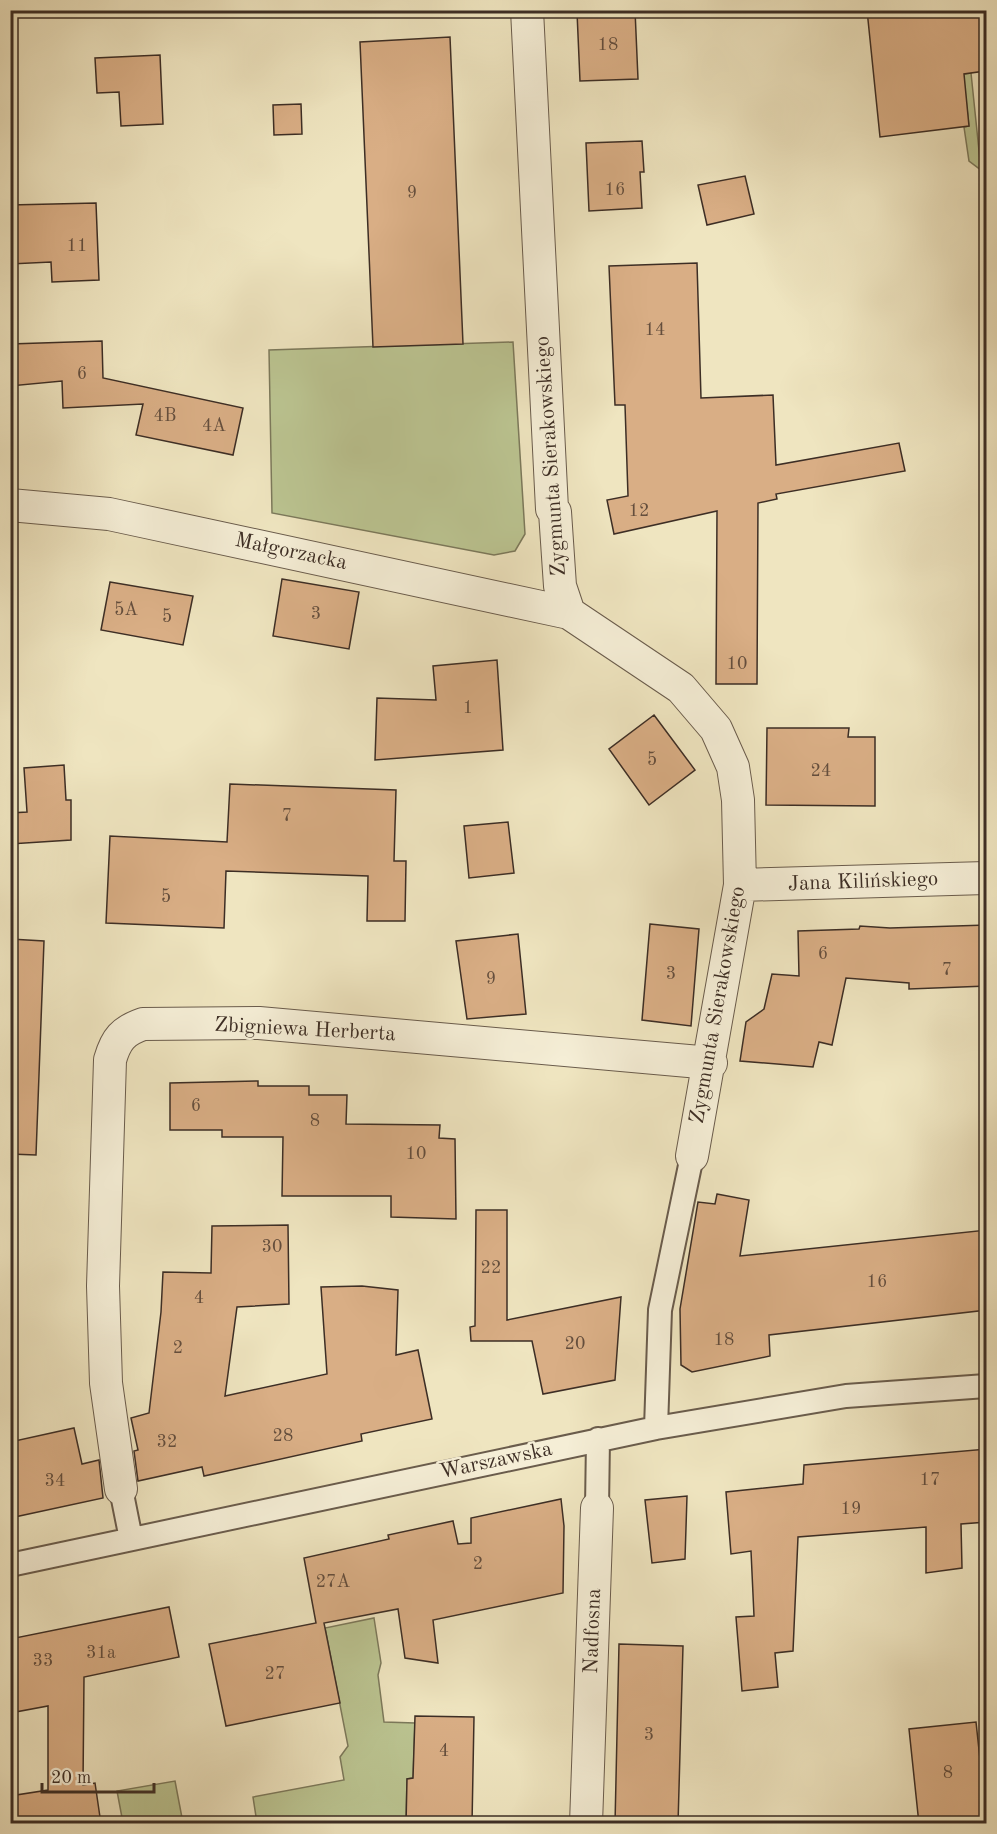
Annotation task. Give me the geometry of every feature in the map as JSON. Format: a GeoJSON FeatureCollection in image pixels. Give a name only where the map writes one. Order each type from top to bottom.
{"type":"FeatureCollection","features":[{"type":"Feature","properties":{"kind":"street","name":"Zygmunta Sierakowskiego"},"geometry":{"type":"LineString","coordinates":[[527,10],[552,509],[555,512],[560,586],[569,613],[681,688],[716,729],[733,767],[738,800],[740,885],[711,1063],[660,1310],[656,1428]]}},
{"type":"Feature","properties":{"kind":"street","name":"Małgorzacka"},"geometry":{"type":"LineString","coordinates":[[10,505],[109,514],[569,613]]}},
{"type":"Feature","properties":{"kind":"street","name":"Jana Kilińskiego"},"geometry":{"type":"LineString","coordinates":[[740,885],[987,878]]}},
{"type":"Feature","properties":{"kind":"street","name":"Zbigniewa Herberta"},"geometry":{"type":"LineString","coordinates":[[130,1539],[106,1383],[103,1286],[110,1060],[115,1044],[125,1030],[143,1024],[259,1023],[711,1063]]}},
{"type":"Feature","properties":{"kind":"street","name":"Warszawska"},"geometry":{"type":"LineString","coordinates":[[10,1565],[656,1428],[846,1396],[987,1386]]}},
{"type":"Feature","properties":{"kind":"street","name":"Nadfosna"},"geometry":{"type":"LineString","coordinates":[[586,1824],[598,1439]]}},
{"type":"Feature","properties":{"kind":"green space"},"geometry":{"type":"Polygon","coordinates":[[[971,73],[981,170],[969,161],[964,127],[969,126],[963,74],[971,73]]]}},
{"type":"Feature","properties":{"kind":"green space"},"geometry":{"type":"Polygon","coordinates":[[[513,342],[525,534],[515,551],[494,555],[272,513],[269,350],[513,342]]]}},
{"type":"Feature","properties":{"kind":"green space"},"geometry":{"type":"Polygon","coordinates":[[[374,1618],[381,1663],[378,1675],[384,1722],[415,1723],[413,1778],[407,1779],[406,1823],[257,1823],[253,1797],[344,1780],[340,1757],[348,1746],[325,1628],[374,1618]]]}},
{"type":"Feature","properties":{"kind":"green space"},"geometry":{"type":"Polygon","coordinates":[[[175,1781],[183,1823],[123,1823],[117,1791],[175,1781]]]}},
{"type":"Feature","properties":{"kind":"building"},"geometry":{"type":"Polygon","coordinates":[[[635,10],[638,79],[580,81],[577,12],[635,10]]]}},
{"type":"Feature","properties":{"kind":"building"},"geometry":{"type":"Polygon","coordinates":[[[867,10],[981,10],[985,71],[964,74],[969,126],[880,137],[867,10]]]}},
{"type":"Feature","properties":{"kind":"building"},"geometry":{"type":"Polygon","coordinates":[[[450,37],[463,344],[373,347],[360,42],[450,37]]]}},
{"type":"Feature","properties":{"kind":"building"},"geometry":{"type":"Polygon","coordinates":[[[160,55],[163,124],[121,126],[119,92],[97,93],[95,58],[160,55]]]}},
{"type":"Feature","properties":{"kind":"building"},"geometry":{"type":"Polygon","coordinates":[[[301,104],[302,134],[274,135],[273,105],[301,104]]]}},
{"type":"Feature","properties":{"kind":"building"},"geometry":{"type":"Polygon","coordinates":[[[642,141],[644,172],[640,172],[642,208],[589,211],[586,143],[642,141]]]}},
{"type":"Feature","properties":{"kind":"building"},"geometry":{"type":"Polygon","coordinates":[[[745,176],[754,214],[707,225],[698,185],[745,176]]]}},
{"type":"Feature","properties":{"kind":"building"},"geometry":{"type":"Polygon","coordinates":[[[96,203],[99,280],[52,282],[51,262],[10,264],[10,205],[96,203]]]}},
{"type":"Feature","properties":{"kind":"building"},"geometry":{"type":"Polygon","coordinates":[[[697,263],[701,398],[773,395],[776,465],[899,443],[905,471],[776,494],[777,499],[758,503],[757,684],[716,684],[717,511],[614,534],[607,500],[628,496],[625,405],[615,405],[609,266],[697,263]]]}},
{"type":"Feature","properties":{"kind":"building"},"geometry":{"type":"Polygon","coordinates":[[[102,341],[103,378],[243,408],[233,455],[136,435],[143,404],[63,408],[62,381],[10,386],[10,344],[102,341]]]}},
{"type":"Feature","properties":{"kind":"building"},"geometry":{"type":"Polygon","coordinates":[[[282,579],[359,592],[349,649],[273,636],[282,579]]]}},
{"type":"Feature","properties":{"kind":"building"},"geometry":{"type":"Polygon","coordinates":[[[110,582],[193,596],[183,645],[101,630],[110,582]]]}},
{"type":"Feature","properties":{"kind":"building"},"geometry":{"type":"Polygon","coordinates":[[[497,660],[503,750],[375,760],[377,698],[436,700],[433,666],[497,660]]]}},
{"type":"Feature","properties":{"kind":"building"},"geometry":{"type":"Polygon","coordinates":[[[654,715],[695,770],[649,805],[609,749],[654,715]]]}},
{"type":"Feature","properties":{"kind":"building"},"geometry":{"type":"Polygon","coordinates":[[[767,728],[849,728],[848,737],[875,737],[875,806],[766,805],[767,728]]]}},
{"type":"Feature","properties":{"kind":"building"},"geometry":{"type":"Polygon","coordinates":[[[64,765],[66,800],[71,800],[71,840],[10,844],[10,813],[27,812],[24,768],[64,765]]]}},
{"type":"Feature","properties":{"kind":"building"},"geometry":{"type":"Polygon","coordinates":[[[230,784],[396,790],[394,861],[406,861],[405,921],[367,921],[368,876],[226,871],[224,928],[106,923],[110,836],[227,842],[230,784]]]}},
{"type":"Feature","properties":{"kind":"building"},"geometry":{"type":"Polygon","coordinates":[[[508,822],[514,873],[469,878],[464,826],[508,822]]]}},
{"type":"Feature","properties":{"kind":"building"},"geometry":{"type":"Polygon","coordinates":[[[650,924],[699,929],[691,1026],[642,1020],[650,924]]]}},
{"type":"Feature","properties":{"kind":"building"},"geometry":{"type":"Polygon","coordinates":[[[987,925],[987,986],[909,989],[909,983],[846,978],[832,1045],[819,1042],[813,1067],[740,1061],[746,1022],[764,1009],[772,974],[799,976],[798,931],[859,929],[860,926],[890,928],[987,925]]]}},
{"type":"Feature","properties":{"kind":"building"},"geometry":{"type":"Polygon","coordinates":[[[518,934],[526,1014],[467,1019],[456,941],[518,934]]]}},
{"type":"Feature","properties":{"kind":"building"},"geometry":{"type":"Polygon","coordinates":[[[10,939],[44,941],[36,1155],[10,1154],[10,939]]]}},
{"type":"Feature","properties":{"kind":"building"},"geometry":{"type":"Polygon","coordinates":[[[258,1081],[258,1086],[309,1086],[309,1095],[347,1095],[346,1124],[440,1125],[439,1138],[455,1139],[456,1219],[391,1217],[391,1196],[282,1196],[283,1137],[222,1137],[222,1130],[170,1130],[170,1083],[258,1081]]]}},
{"type":"Feature","properties":{"kind":"building"},"geometry":{"type":"Polygon","coordinates":[[[717,1194],[749,1200],[740,1256],[987,1230],[987,1310],[769,1335],[770,1356],[692,1372],[681,1365],[680,1309],[698,1202],[715,1204],[717,1194]]]}},
{"type":"Feature","properties":{"kind":"building"},"geometry":{"type":"Polygon","coordinates":[[[476,1210],[507,1210],[507,1320],[621,1297],[615,1380],[543,1394],[532,1341],[471,1341],[470,1327],[475,1326],[476,1210]]]}},
{"type":"Feature","properties":{"kind":"building"},"geometry":{"type":"Polygon","coordinates":[[[288,1225],[289,1304],[237,1307],[225,1396],[327,1374],[321,1287],[362,1286],[398,1290],[396,1355],[418,1350],[432,1419],[361,1434],[362,1441],[204,1476],[202,1467],[138,1481],[134,1451],[138,1450],[131,1418],[149,1413],[161,1312],[163,1272],[211,1273],[212,1226],[288,1225]]]}},
{"type":"Feature","properties":{"kind":"building"},"geometry":{"type":"Polygon","coordinates":[[[74,1428],[82,1464],[99,1460],[103,1498],[10,1518],[10,1442],[74,1428]]]}},
{"type":"Feature","properties":{"kind":"building"},"geometry":{"type":"Polygon","coordinates":[[[987,1449],[987,1522],[961,1524],[962,1568],[926,1573],[926,1527],[798,1537],[793,1651],[775,1653],[778,1687],[742,1691],[736,1617],[754,1616],[751,1551],[731,1554],[726,1492],[803,1484],[804,1465],[987,1449]]]}},
{"type":"Feature","properties":{"kind":"building"},"geometry":{"type":"Polygon","coordinates":[[[687,1496],[685,1559],[652,1563],[645,1500],[687,1496]]]}},
{"type":"Feature","properties":{"kind":"building"},"geometry":{"type":"Polygon","coordinates":[[[561,1499],[564,1526],[563,1593],[433,1620],[438,1663],[405,1658],[398,1609],[324,1623],[340,1703],[226,1726],[209,1644],[316,1623],[304,1558],[389,1539],[388,1535],[453,1521],[458,1544],[471,1543],[471,1518],[561,1499]]]}},
{"type":"Feature","properties":{"kind":"building"},"geometry":{"type":"Polygon","coordinates":[[[169,1607],[179,1657],[84,1677],[83,1785],[95,1783],[101,1824],[14,1824],[10,1796],[48,1790],[48,1706],[10,1713],[10,1639],[169,1607]]]}},
{"type":"Feature","properties":{"kind":"building"},"geometry":{"type":"Polygon","coordinates":[[[619,1644],[683,1646],[678,1824],[615,1824],[619,1644]]]}},
{"type":"Feature","properties":{"kind":"building"},"geometry":{"type":"Polygon","coordinates":[[[415,1716],[474,1717],[472,1824],[406,1824],[407,1779],[413,1778],[415,1716]]]}},
{"type":"Feature","properties":{"kind":"building"},"geometry":{"type":"Polygon","coordinates":[[[976,1722],[987,1824],[919,1824],[909,1729],[976,1722]]]}}]}
